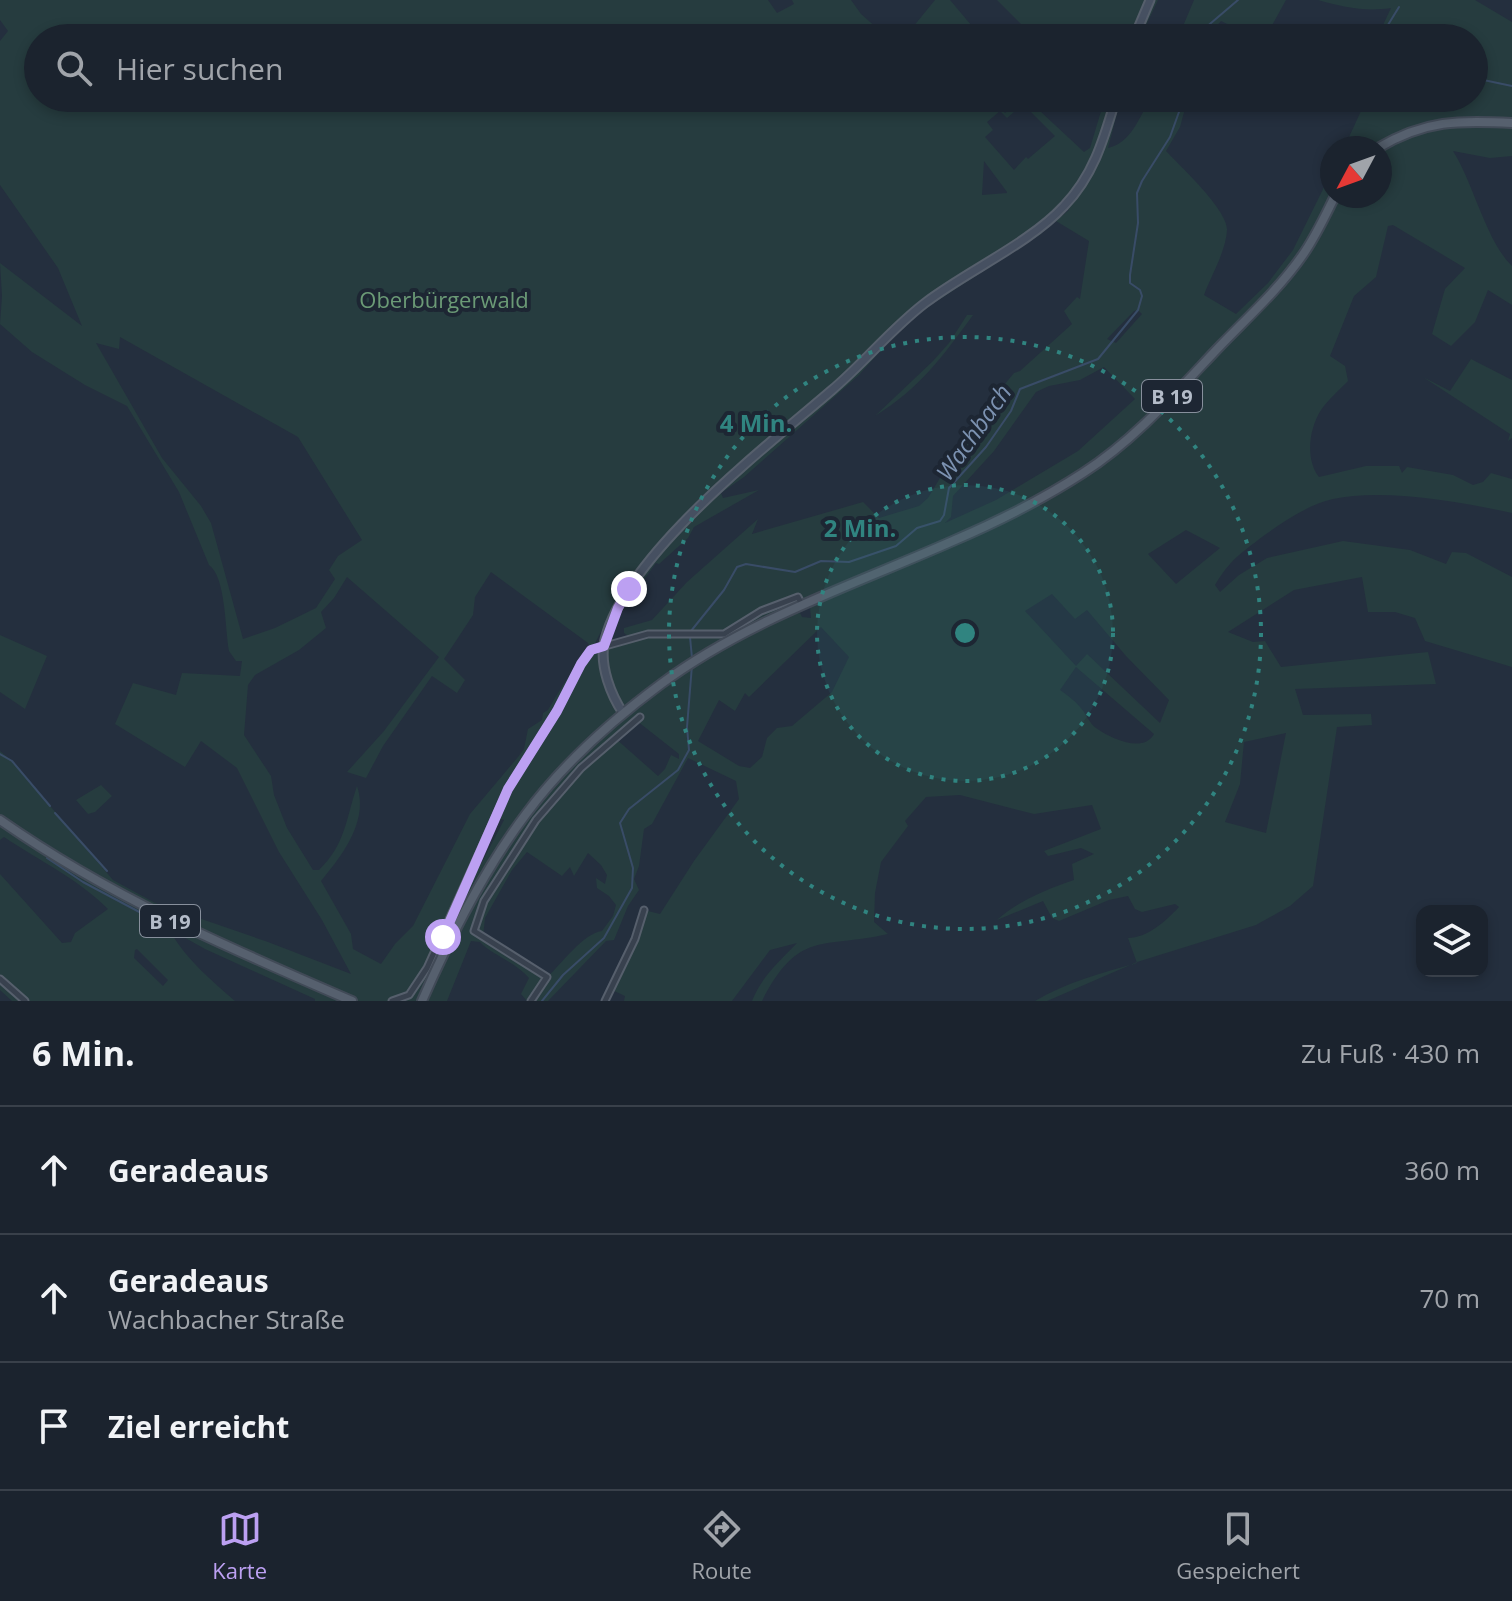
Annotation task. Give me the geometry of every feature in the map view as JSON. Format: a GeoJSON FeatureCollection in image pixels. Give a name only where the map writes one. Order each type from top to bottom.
{"type":"FeatureCollection","features":[{"type":"Feature","properties":{"kind":"main road"},"geometry":{"type":"LineString","coordinates":[[1392,140],[1408,131],[1447,121],[1512,123]]}},
{"type":"Feature","properties":{"kind":"main road","name":"B 19"},"geometry":{"type":"LineString","coordinates":[[422,1000],[476,894],[524,816],[559,775],[623,713],[698,660],[802,606],[995,521],[1108,456],[1146,423],[1281,282],[1302,256],[1328,208]]}},
{"type":"Feature","properties":{"kind":"main road","name":"B 19"},"geometry":{"type":"LineString","coordinates":[[0,820],[62,861],[142,907],[352,1001]]}},
{"type":"Feature","properties":{"kind":"street"},"geometry":{"type":"LineString","coordinates":[[1140,24],[1150,0]]}},
{"type":"Feature","properties":{"kind":"street"},"geometry":{"type":"LineString","coordinates":[[623,713],[610,689],[604,646],[618,608],[641,571],[703,504],[836,387],[899,324],[943,290],[1039,228],[1063,208],[1094,164],[1111,112]]}},
{"type":"Feature","properties":{"kind":"street"},"geometry":{"type":"LineString","coordinates":[[392,1001],[409,995],[419,982],[443,937],[508,789],[591,650],[648,634],[724,634],[761,611],[798,597],[802,606]]}},
{"type":"Feature","properties":{"kind":"street"},"geometry":{"type":"LineString","coordinates":[[531,1001],[547,977],[474,931],[477,919],[484,901],[536,820],[581,768],[640,717]]}},
{"type":"Feature","properties":{"kind":"street"},"geometry":{"type":"LineString","coordinates":[[605,1001],[635,939],[644,910]]}},
{"type":"Feature","properties":{"kind":"street"},"geometry":{"type":"LineString","coordinates":[[0,979],[25,1001]]}},
{"type":"Feature","properties":{"kind":"green space","name":"Oberbürgerwald"},"geometry":{"type":"Polygon","coordinates":[[[0,0],[768,0],[777,13],[794,4],[792,0],[851,0],[872,24],[24,24],[24,112],[999,112],[987,122],[993,130],[985,137],[1014,170],[1055,136],[1031,112],[1041,112],[1084,152],[1090,148],[1101,112],[1117,112],[1108,148],[1129,135],[1143,112],[1184,112],[1180,127],[1166,151],[1212,200],[1225,221],[1224,246],[1204,295],[1236,314],[1268,283],[1293,250],[1320,195],[1320,208],[1392,208],[1392,136],[1350,136],[1361,112],[1488,112],[1488,24],[1384,24],[1391,8],[1354,8],[1318,0],[1475,0],[1512,22],[1512,156],[1490,158],[1453,151],[1487,227],[1512,266],[1512,305],[1488,290],[1475,322],[1451,346],[1432,334],[1445,289],[1465,268],[1393,225],[1388,226],[1376,277],[1354,296],[1330,356],[1345,366],[1348,381],[1321,410],[1311,435],[1310,453],[1319,477],[1366,466],[1399,466],[1402,473],[1407,467],[1453,475],[1473,485],[1483,482],[1491,473],[1512,479],[1512,513],[1398,496],[1333,499],[1305,510],[1262,537],[1231,563],[1215,585],[1220,592],[1239,575],[1267,558],[1343,541],[1410,550],[1446,564],[1452,552],[1466,553],[1512,577],[1512,667],[1425,641],[1415,618],[1395,612],[1368,612],[1362,577],[1294,590],[1228,632],[1253,642],[1265,641],[1281,667],[1428,652],[1436,684],[1295,689],[1303,715],[1371,714],[1372,725],[1337,727],[1313,886],[1290,906],[1256,925],[1137,962],[1128,938],[1156,928],[1179,907],[1175,904],[1142,912],[1135,909],[1128,896],[1109,900],[1059,921],[1052,918],[1043,901],[997,920],[1033,896],[1074,880],[1072,864],[1094,854],[1081,848],[1048,856],[1044,851],[1101,829],[1092,805],[1034,814],[960,795],[926,797],[905,821],[908,826],[881,862],[874,922],[888,934],[814,946],[801,952],[775,978],[762,1001],[752,1001],[766,977],[797,943],[770,950],[732,1001],[624,1001],[625,996],[610,989],[635,939],[644,910],[660,914],[739,799],[736,781],[688,758],[652,824],[644,829],[634,879],[639,890],[628,906],[614,940],[606,941],[548,1001],[527,1001],[521,994],[529,978],[480,942],[471,941],[447,1001],[315,1001],[173,931],[171,933],[177,943],[192,961],[235,1001],[12,1001],[0,990],[0,874],[62,943],[71,942],[75,933],[108,909],[58,871],[4,837],[0,840],[0,751],[12,761],[113,880],[155,903],[351,974],[322,920],[279,852],[237,768],[201,741],[185,767],[115,724],[133,683],[176,695],[182,673],[240,676],[242,661],[236,661],[229,651],[224,605],[215,571],[209,565],[179,492],[127,406],[85,385],[32,352],[0,324],[0,263],[82,326],[58,268],[0,185],[0,41],[8,31],[0,20],[0,0]],[[984,161],[982,195],[1007,193],[984,161]],[[1063,208],[1036,231],[1042,233],[926,308],[898,331],[859,375],[744,477],[721,493],[723,498],[759,490],[694,527],[688,538],[659,564],[656,563],[621,611],[608,644],[630,637],[624,633],[624,628],[652,620],[687,582],[758,519],[752,534],[863,502],[879,518],[919,506],[928,498],[946,468],[976,433],[1000,390],[1014,373],[1072,324],[1064,311],[1077,297],[1080,299],[1089,241],[1056,221],[1069,210],[1063,208]],[[1134,311],[1107,339],[1116,343],[1142,314],[1134,311]],[[120,337],[119,349],[96,343],[162,458],[211,523],[243,639],[316,608],[335,579],[329,570],[338,556],[362,540],[298,437],[120,337]],[[1104,367],[1080,380],[1036,392],[994,451],[953,496],[951,517],[945,523],[996,500],[1078,451],[1135,399],[1104,367]],[[1186,530],[1148,554],[1176,584],[1220,548],[1186,530]],[[491,572],[475,597],[473,615],[444,659],[465,680],[457,693],[432,676],[383,746],[366,778],[347,772],[384,731],[439,657],[347,577],[321,612],[326,628],[299,650],[255,675],[248,685],[244,735],[271,776],[274,795],[287,828],[313,870],[319,870],[335,850],[357,786],[360,799],[356,825],[345,849],[321,881],[351,934],[353,949],[381,964],[413,926],[470,814],[524,749],[528,729],[542,720],[543,713],[591,650],[588,643],[491,572]],[[638,573],[627,581],[592,649],[604,645],[638,573]],[[876,573],[805,599],[798,597],[795,604],[777,618],[800,613],[802,617],[811,618],[810,607],[876,573]],[[1052,594],[1025,611],[1076,666],[1087,654],[1160,723],[1169,700],[1087,610],[1075,619],[1052,594]],[[821,627],[749,697],[745,693],[735,711],[719,700],[698,741],[739,766],[750,768],[762,757],[767,738],[777,728],[792,726],[832,692],[849,657],[821,627]],[[1076,667],[1060,690],[1082,709],[1094,726],[1126,742],[1135,744],[1149,740],[1154,734],[1076,667]],[[637,721],[615,738],[658,776],[671,755],[679,759],[679,754],[637,721]],[[1286,733],[1244,742],[1240,784],[1225,822],[1266,833],[1286,733]],[[496,817],[477,862],[481,864],[504,820],[496,817]],[[527,852],[512,870],[485,918],[483,937],[547,977],[587,937],[602,931],[613,916],[616,905],[597,888],[596,878],[605,884],[607,875],[588,853],[574,876],[570,867],[562,876],[527,852]],[[137,949],[134,958],[163,986],[168,980],[137,949]]]}},
{"type":"Feature","properties":{"kind":"green space"},"geometry":{"type":"Polygon","coordinates":[[[935,0],[950,0],[970,24],[915,24],[935,0]]]}},
{"type":"Feature","properties":{"kind":"green space"},"geometry":{"type":"Polygon","coordinates":[[[997,0],[1158,0],[1147,24],[1021,24],[997,0]]]}},
{"type":"Feature","properties":{"kind":"green space"},"geometry":{"type":"Polygon","coordinates":[[[1194,0],[1286,0],[1273,24],[1227,24],[1221,21],[1218,24],[1184,24],[1194,0]]]}},
{"type":"Feature","properties":{"kind":"green space"},"geometry":{"type":"Polygon","coordinates":[[[967,315],[973,315],[930,370],[891,406],[875,416],[933,361],[967,315]]]}},
{"type":"Feature","properties":{"kind":"green space"},"geometry":{"type":"Polygon","coordinates":[[[1471,359],[1512,380],[1512,438],[1508,441],[1510,434],[1423,377],[1450,391],[1471,359]]]}},
{"type":"Feature","properties":{"kind":"green space"},"geometry":{"type":"Polygon","coordinates":[[[0,635],[47,656],[25,709],[0,692],[0,635]]]}},
{"type":"Feature","properties":{"kind":"green space"},"geometry":{"type":"Polygon","coordinates":[[[101,785],[112,796],[95,812],[88,814],[76,800],[101,785]]]}},
{"type":"Feature","properties":{"kind":"green space"},"geometry":{"type":"Polygon","coordinates":[[[1131,965],[1047,1001],[1035,1001],[1072,983],[1131,965]]]}},
{"type":"Feature","properties":{"kind":"waterway","name":"Wachbach"},"geometry":{"type":"LineString","coordinates":[[1210,24],[1238,0]]}},
{"type":"Feature","properties":{"kind":"waterway"},"geometry":{"type":"LineString","coordinates":[[1389,24],[1399,7]]}},
{"type":"Feature","properties":{"kind":"waterway"},"geometry":{"type":"LineString","coordinates":[[1488,81],[1512,86]]}},
{"type":"Feature","properties":{"kind":"waterway","name":"Wachbach"},"geometry":{"type":"LineString","coordinates":[[691,631],[724,590],[737,567],[746,564],[795,572],[821,561],[849,562],[896,546],[917,528],[940,521],[949,488],[986,447],[1011,411],[1020,389],[1098,359],[1138,310],[1142,296],[1140,290],[1130,283],[1138,223],[1137,193],[1170,137],[1179,112]]}},
{"type":"Feature","properties":{"kind":"waterway","name":"Wachbach"},"geometry":{"type":"LineString","coordinates":[[690,637],[692,658]]}},
{"type":"Feature","properties":{"kind":"waterway","name":"Wachbach"},"geometry":{"type":"LineString","coordinates":[[542,1001],[563,975],[604,938],[632,888],[633,868],[620,823],[629,809],[678,770],[689,750],[687,727],[692,665]]}},
{"type":"Feature","properties":{"kind":"waterway"},"geometry":{"type":"LineString","coordinates":[[0,754],[12,761],[50,806]]}},
{"type":"Feature","properties":{"kind":"waterway"},"geometry":{"type":"LineString","coordinates":[[55,813],[107,871]]}},
{"type":"Feature","properties":{"kind":"waterway"},"geometry":{"type":"LineString","coordinates":[[47,858],[83,882],[160,923]]}},
{"type":"Feature","properties":{"kind":"route"},"geometry":{"type":"LineString","coordinates":[[443,937],[508,789],[557,711],[581,664],[591,650],[604,646],[618,608],[629,589]]}}]}
